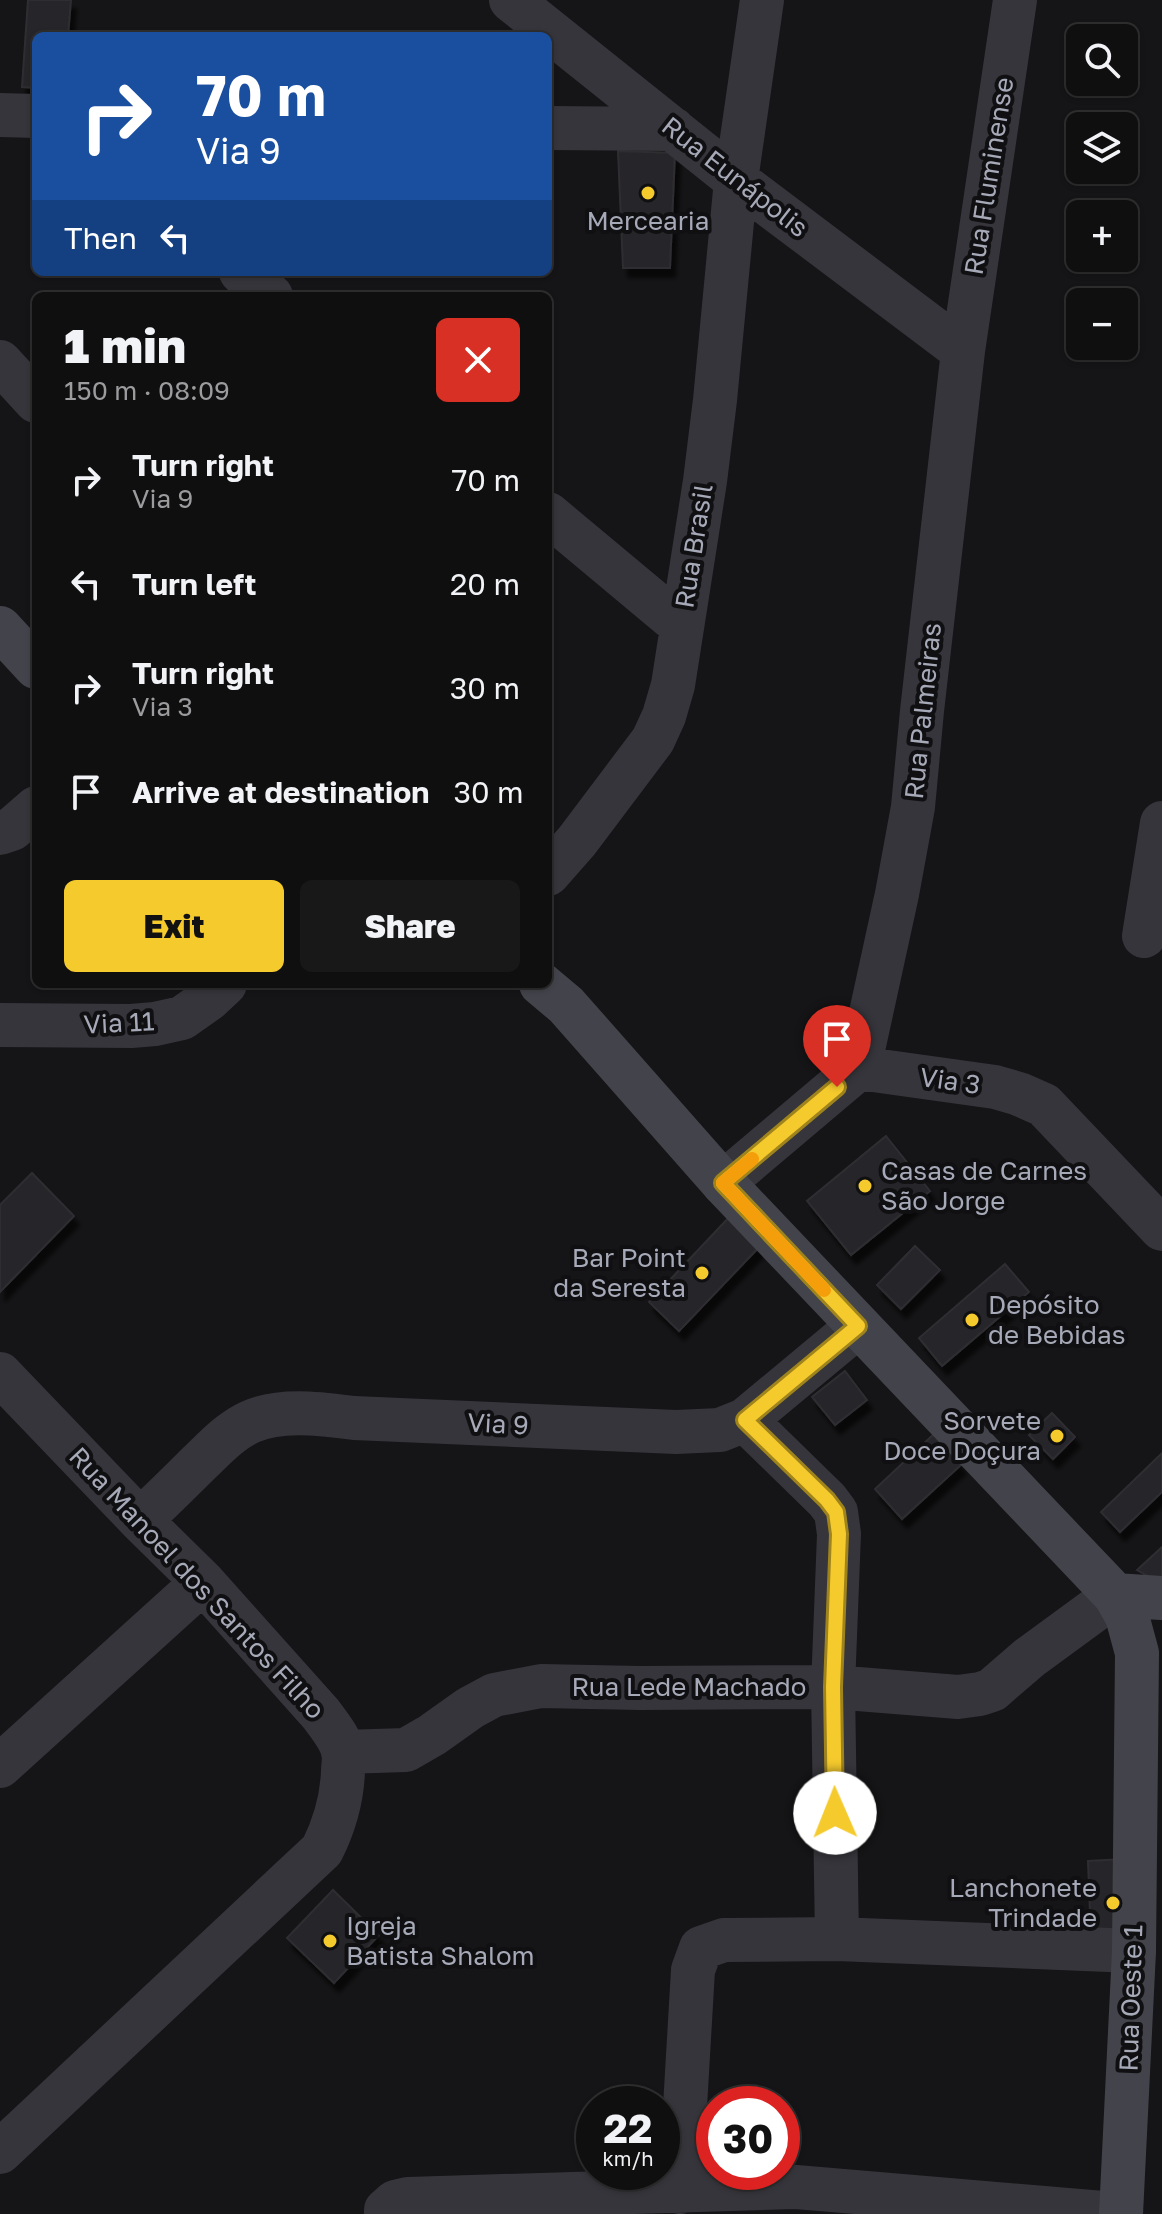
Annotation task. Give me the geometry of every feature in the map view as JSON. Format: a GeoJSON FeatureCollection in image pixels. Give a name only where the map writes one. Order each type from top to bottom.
{"type":"FeatureCollection","features":[{"type":"Feature","properties":{"kind":"street","name":"Rua Brasil"},"geometry":{"type":"LineString","coordinates":[[552,869],[653,740],[673,685],[705,481],[736,180],[762,0]]}},
{"type":"Feature","properties":{"kind":"street","name":"Rua Fluminense"},"geometry":{"type":"LineString","coordinates":[[963,351],[1015,0]]}},
{"type":"Feature","properties":{"kind":"street","name":"Rua Eunápolis"},"geometry":{"type":"LineString","coordinates":[[518,3],[736,180],[963,351]]}},
{"type":"Feature","properties":{"kind":"street"},"geometry":{"type":"LineString","coordinates":[[0,115],[32,116]]}},
{"type":"Feature","properties":{"kind":"street"},"geometry":{"type":"LineString","coordinates":[[552,128],[673,129]]}},
{"type":"Feature","properties":{"kind":"street"},"geometry":{"type":"LineString","coordinates":[[246,276],[266,292]]}},
{"type":"Feature","properties":{"kind":"street","name":"Rua Palmeiras"},"geometry":{"type":"LineString","coordinates":[[859,1068],[913,807],[963,351]]}},
{"type":"Feature","properties":{"kind":"street"},"geometry":{"type":"LineString","coordinates":[[0,362],[32,397]]}},
{"type":"Feature","properties":{"kind":"street"},"geometry":{"type":"LineString","coordinates":[[552,517],[682,626]]}},
{"type":"Feature","properties":{"kind":"street"},"geometry":{"type":"LineString","coordinates":[[0,628],[32,663]]}},
{"type":"Feature","properties":{"kind":"street"},"geometry":{"type":"LineString","coordinates":[[0,833],[12,829],[32,812]]}},
{"type":"Feature","properties":{"kind":"street"},"geometry":{"type":"LineString","coordinates":[[1144,936],[1162,823]]}},
{"type":"Feature","properties":{"kind":"street","name":"Via 11"},"geometry":{"type":"LineString","coordinates":[[0,1025],[155,1024],[182,1018],[221,988]]}},
{"type":"Feature","properties":{"kind":"street","name":"Rua Oeste 1"},"geometry":{"type":"LineString","coordinates":[[546,988],[566,1005],[723,1183],[1115,1595],[1127,1616],[1137,1653],[1134,1951],[1121,2214]]}},
{"type":"Feature","properties":{"kind":"street"},"geometry":{"type":"LineString","coordinates":[[723,1183],[859,1068]]}},
{"type":"Feature","properties":{"kind":"street","name":"Via 3"},"geometry":{"type":"LineString","coordinates":[[859,1068],[995,1087],[1044,1105],[1162,1229]]}},
{"type":"Feature","properties":{"kind":"street","name":"Via 9"},"geometry":{"type":"LineString","coordinates":[[140,1520],[238,1429],[253,1420],[310,1413],[354,1418],[676,1432],[720,1430],[745,1420],[858,1326]]}},
{"type":"Feature","properties":{"kind":"street","name":"Rua Manoel dos Santos Filho"},"geometry":{"type":"LineString","coordinates":[[8,1397],[203,1582],[321,1714],[343,1752]]}},
{"type":"Feature","properties":{"kind":"street"},"geometry":{"type":"LineString","coordinates":[[745,1420],[836,1512],[839,1534],[833,1687],[837,1939]]}},
{"type":"Feature","properties":{"kind":"street"},"geometry":{"type":"LineString","coordinates":[[0,1766],[203,1582]]}},
{"type":"Feature","properties":{"kind":"street"},"geometry":{"type":"LineString","coordinates":[[1115,1595],[1162,1598]]}},
{"type":"Feature","properties":{"kind":"street","name":"Rua Lede Machado"},"geometry":{"type":"LineString","coordinates":[[343,1752],[406,1750],[494,1695],[541,1686],[833,1687],[958,1697],[980,1694],[992,1690],[1029,1658],[1115,1595]]}},
{"type":"Feature","properties":{"kind":"street"},"geometry":{"type":"LineString","coordinates":[[0,2152],[322,1850],[339,1809],[343,1752]]}},
{"type":"Feature","properties":{"kind":"street"},"geometry":{"type":"LineString","coordinates":[[680,2192],[693,1970],[701,1948],[724,1940],[837,1939],[1134,1951]]}},
{"type":"Feature","properties":{"kind":"street"},"geometry":{"type":"LineString","coordinates":[[397,2206],[796,2187],[1115,2214]]}},
{"type":"Feature","properties":{"kind":"building"},"geometry":{"type":"Polygon","coordinates":[[[28,0],[71,0],[68,32],[32,32],[32,88],[22,87],[28,0]]]}},
{"type":"Feature","properties":{"kind":"building"},"geometry":{"type":"Polygon","coordinates":[[[618,151],[675,153],[670,268],[623,268],[618,151]]]}},
{"type":"Feature","properties":{"kind":"building"},"geometry":{"type":"Polygon","coordinates":[[[886,1136],[930,1191],[851,1255],[807,1201],[886,1136]]]}},
{"type":"Feature","properties":{"kind":"building"},"geometry":{"type":"Polygon","coordinates":[[[32,1173],[74,1216],[0,1292],[0,1205],[32,1173]]]}},
{"type":"Feature","properties":{"kind":"building"},"geometry":{"type":"Polygon","coordinates":[[[734,1212],[765,1241],[679,1331],[649,1302],[734,1212]]]}},
{"type":"Feature","properties":{"kind":"building"},"geometry":{"type":"Polygon","coordinates":[[[915,1246],[940,1270],[901,1309],[877,1285],[915,1246]]]}},
{"type":"Feature","properties":{"kind":"building"},"geometry":{"type":"Polygon","coordinates":[[[1005,1264],[1029,1292],[942,1366],[919,1338],[1005,1264]]]}},
{"type":"Feature","properties":{"kind":"building"},"geometry":{"type":"Polygon","coordinates":[[[845,1371],[867,1400],[835,1425],[812,1397],[845,1371]]]}},
{"type":"Feature","properties":{"kind":"building"},"geometry":{"type":"Polygon","coordinates":[[[1052,1413],[1075,1437],[1053,1459],[1029,1435],[1052,1413]]]}},
{"type":"Feature","properties":{"kind":"building"},"geometry":{"type":"Polygon","coordinates":[[[934,1434],[961,1465],[902,1519],[875,1489],[934,1434]]]}},
{"type":"Feature","properties":{"kind":"building"},"geometry":{"type":"Polygon","coordinates":[[[1162,1453],[1162,1492],[1120,1532],[1101,1512],[1162,1453]]]}},
{"type":"Feature","properties":{"kind":"building"},"geometry":{"type":"Polygon","coordinates":[[[1162,1547],[1162,1584],[1137,1570],[1162,1547]]]}},
{"type":"Feature","properties":{"kind":"building"},"geometry":{"type":"Polygon","coordinates":[[[1125,1859],[1128,1937],[1091,1938],[1088,1861],[1125,1859]]]}},
{"type":"Feature","properties":{"kind":"building"},"geometry":{"type":"Polygon","coordinates":[[[333,1890],[379,1935],[334,1983],[287,1938],[333,1890]]]}},
{"type":"Feature","properties":{"kind":"slow traffic"},"geometry":{"type":"LineString","coordinates":[[752,1159],[723,1183],[824,1290]]}},
{"type":"Feature","properties":{"kind":"place","name":"Mercearia"},"geometry":{"type":"Point","coordinates":[648,193]}},
{"type":"Feature","properties":{"kind":"place","name":"Casas de Carnes São Jorge"},"geometry":{"type":"Point","coordinates":[865,1186]}},
{"type":"Feature","properties":{"kind":"place","name":"Bar Point da Seresta"},"geometry":{"type":"Point","coordinates":[702,1273]}},
{"type":"Feature","properties":{"kind":"place","name":"Depósito de Bebidas"},"geometry":{"type":"Point","coordinates":[972,1320]}},
{"type":"Feature","properties":{"kind":"place","name":"Sorvete Doce Doçura"},"geometry":{"type":"Point","coordinates":[1057,1436]}},
{"type":"Feature","properties":{"kind":"place","name":"Lanchonete Trindade"},"geometry":{"type":"Point","coordinates":[1113,1903]}},
{"type":"Feature","properties":{"kind":"place","name":"Igreja Batista Shalom"},"geometry":{"type":"Point","coordinates":[330,1941]}},
{"type":"Feature","properties":{"kind":"route"},"geometry":{"type":"LineString","coordinates":[[835,1813],[833,1687],[839,1534],[836,1512],[745,1420],[858,1326],[723,1183],[837,1087]]}}]}
